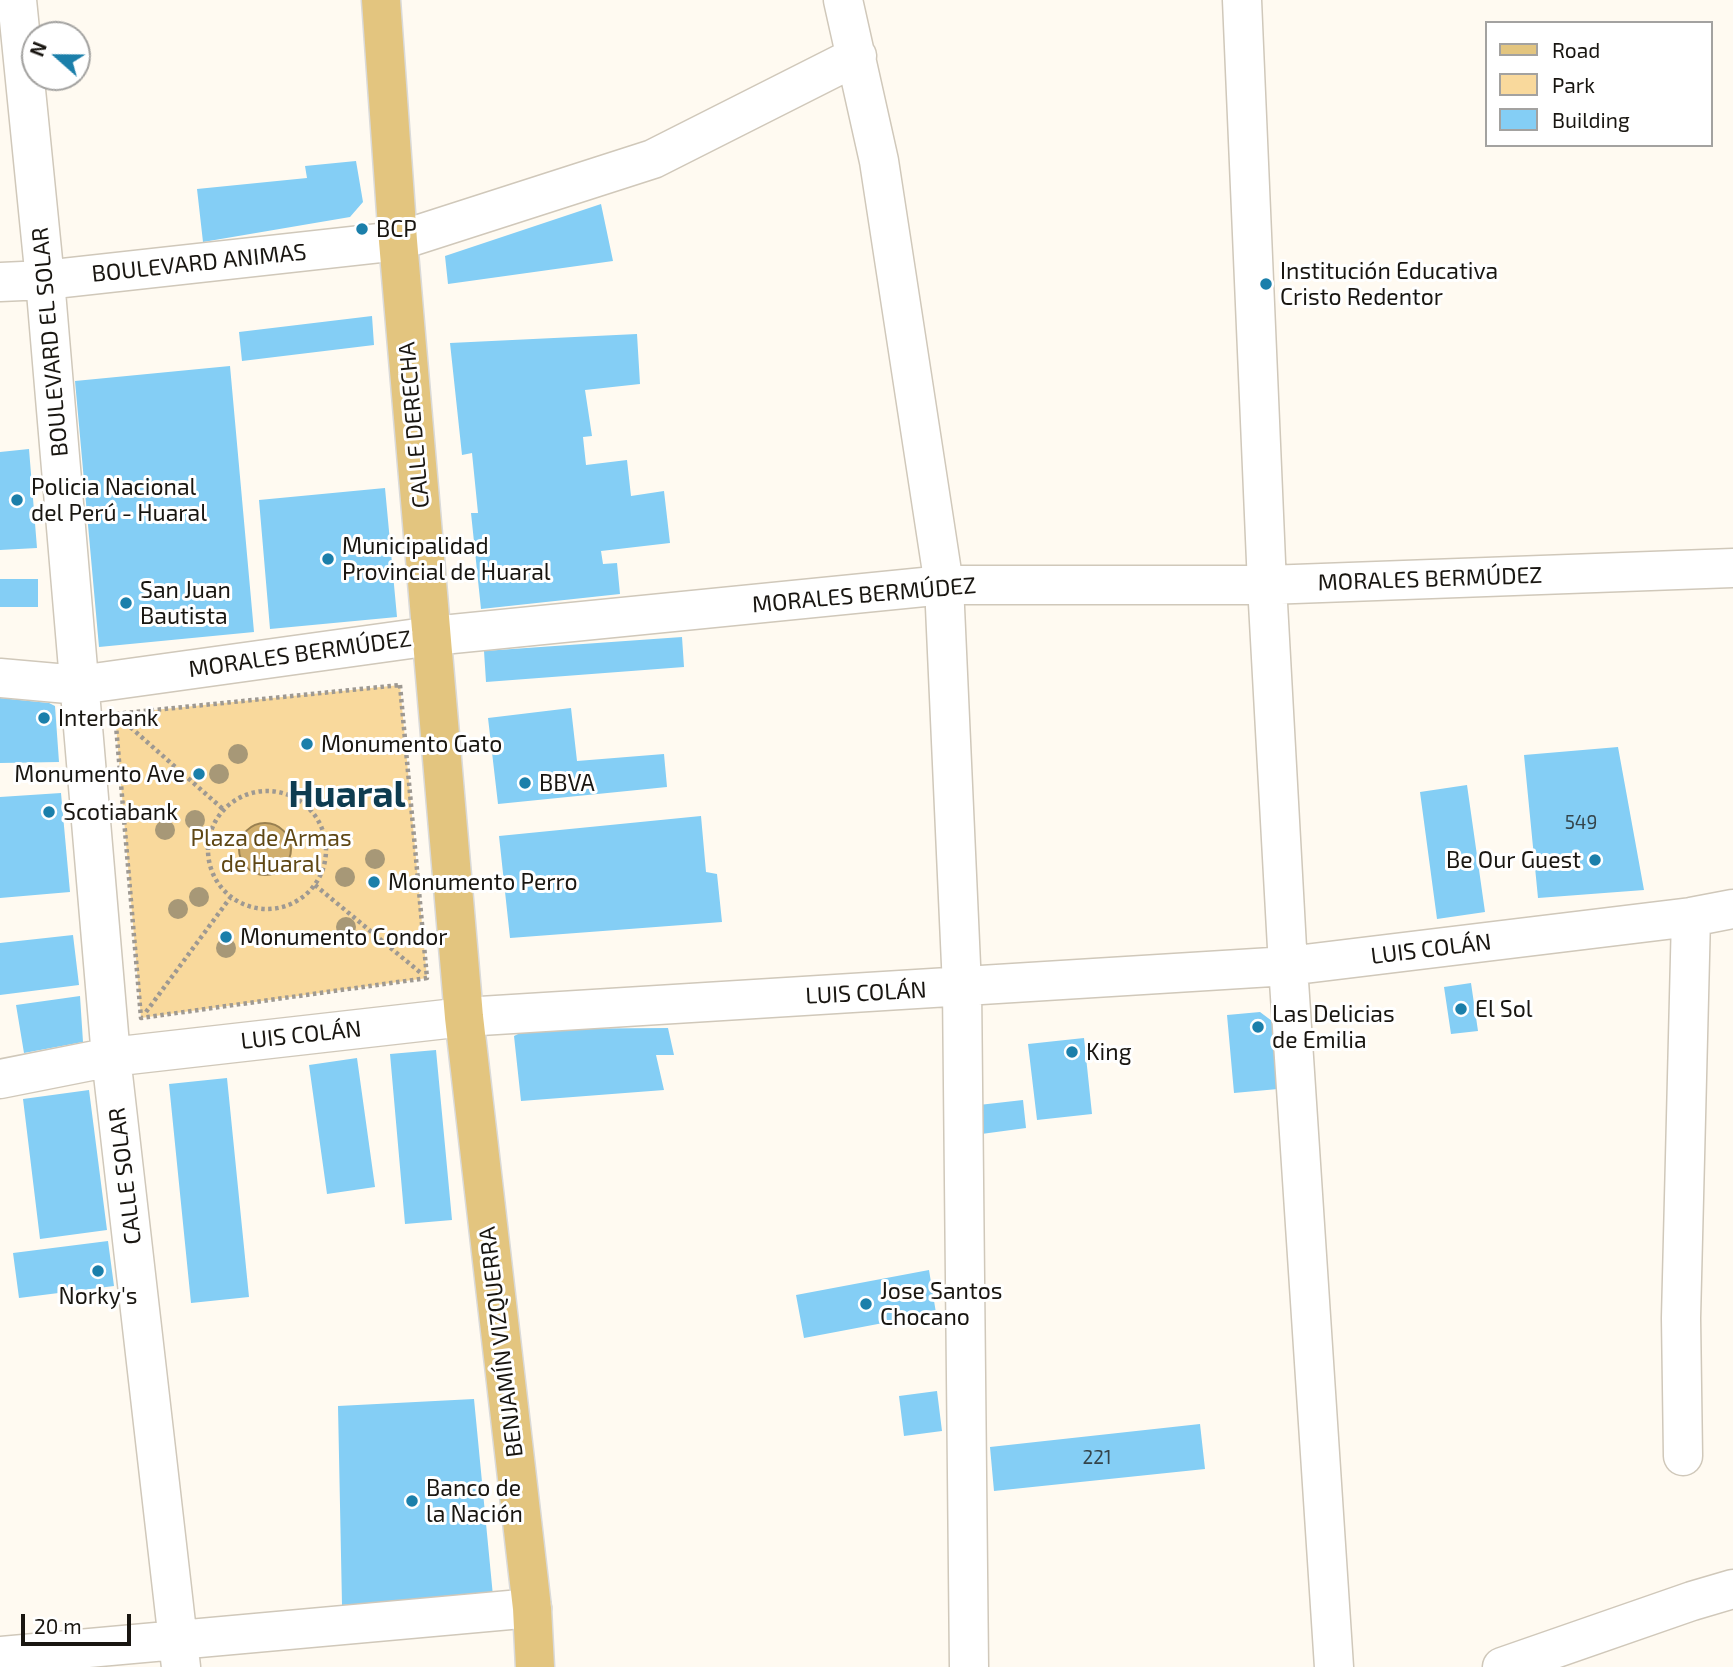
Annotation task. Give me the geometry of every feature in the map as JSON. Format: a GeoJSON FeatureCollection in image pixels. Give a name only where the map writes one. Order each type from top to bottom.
{"type":"FeatureCollection","features":[{"type":"Feature","properties":{"kind":"main road","name":"CALLE DERECHA"},"geometry":{"type":"LineString","coordinates":[[381,0],[398,241],[464,1017]]}},
{"type":"Feature","properties":{"kind":"main road","name":"BENJAMÍN VIZQUERRA"},"geometry":{"type":"LineString","coordinates":[[464,1017],[532,1608],[535,1667]]}},
{"type":"Feature","properties":{"kind":"street","name":"BOULEVARD EL SOLAR"},"geometry":{"type":"LineString","coordinates":[[17,0],[46,280],[79,685]]}},
{"type":"Feature","properties":{"kind":"street"},"geometry":{"type":"LineString","coordinates":[[843,0],[878,160],[944,585],[962,987],[969,1667]]}},
{"type":"Feature","properties":{"kind":"street"},"geometry":{"type":"LineString","coordinates":[[1242,0],[1267,585],[1288,966],[1334,1667]]}},
{"type":"Feature","properties":{"kind":"street","name":"BOULEVARD ANIMAS"},"geometry":{"type":"LineString","coordinates":[[0,282],[46,280],[398,241],[653,159],[857,56]]}},
{"type":"Feature","properties":{"kind":"street","name":"MORALES BERMÚDEZ"},"geometry":{"type":"LineString","coordinates":[[0,678],[79,685],[432,636],[944,585],[1267,585],[1733,568]]}},
{"type":"Feature","properties":{"kind":"street","name":"CALLE SOLAR"},"geometry":{"type":"LineString","coordinates":[[79,685],[111,1056],[180,1653]]}},
{"type":"Feature","properties":{"kind":"street","name":"LUIS COLÁN"},"geometry":{"type":"LineString","coordinates":[[0,1079],[111,1056],[464,1017],[1288,966],[1691,917],[1733,909]]}},
{"type":"Feature","properties":{"kind":"street"},"geometry":{"type":"LineString","coordinates":[[1683,1456],[1681,1318],[1691,917]]}},
{"type":"Feature","properties":{"kind":"street"},"geometry":{"type":"LineString","coordinates":[[1502,1667],[1733,1589]]}},
{"type":"Feature","properties":{"kind":"street"},"geometry":{"type":"LineString","coordinates":[[0,1656],[180,1653],[532,1608]]}},
{"type":"Feature","properties":{"kind":"path"},"geometry":{"type":"LineString","coordinates":[[79,685],[224,810]]}},
{"type":"Feature","properties":{"kind":"path"},"geometry":{"type":"LineString","coordinates":[[115,714],[400,685],[427,978]]}},
{"type":"Feature","properties":{"kind":"path"},"geometry":{"type":"LineString","coordinates":[[115,714],[141,1017]]}},
{"type":"Feature","properties":{"kind":"path"},"geometry":{"type":"LineString","coordinates":[[279,790],[298,798],[324,829],[326,858],[315,885],[302,899],[285,908],[265,911],[230,898],[217,883],[209,866],[207,846],[212,826],[239,796],[279,790]]}},
{"type":"Feature","properties":{"kind":"path"},"geometry":{"type":"LineString","coordinates":[[315,885],[427,978]]}},
{"type":"Feature","properties":{"kind":"path"},"geometry":{"type":"LineString","coordinates":[[111,1056],[230,898]]}},
{"type":"Feature","properties":{"kind":"path"},"geometry":{"type":"LineString","coordinates":[[141,1017],[427,978]]}},
{"type":"Feature","properties":{"kind":"green space","name":"Plaza de Armas de Huaral"},"geometry":{"type":"Polygon","coordinates":[[[400,685],[427,978],[141,1018],[115,714],[400,685]]]}},
{"type":"Feature","properties":{"kind":"shaded area"},"geometry":{"type":"Polygon","coordinates":[[[265,823],[275,825],[283,831],[289,839],[289,859],[283,867],[275,873],[265,875],[255,873],[247,867],[241,859],[239,849],[241,839],[247,831],[255,825],[265,823]]]}},
{"type":"Feature","properties":{"kind":"building"},"geometry":{"type":"Polygon","coordinates":[[[356,161],[363,202],[350,217],[203,242],[197,189],[307,178],[305,166],[356,161]]]}},
{"type":"Feature","properties":{"kind":"building"},"geometry":{"type":"Polygon","coordinates":[[[601,204],[613,261],[448,284],[445,256],[601,204]]]}},
{"type":"Feature","properties":{"kind":"building"},"geometry":{"type":"Polygon","coordinates":[[[372,316],[374,345],[242,361],[239,332],[372,316]]]}},
{"type":"Feature","properties":{"kind":"building"},"geometry":{"type":"Polygon","coordinates":[[[637,334],[640,384],[585,390],[592,436],[583,437],[586,465],[627,460],[631,496],[664,491],[670,543],[601,551],[603,564],[617,563],[620,594],[481,609],[471,513],[478,513],[472,453],[462,455],[450,343],[637,334]]]}},
{"type":"Feature","properties":{"kind":"building"},"geometry":{"type":"Polygon","coordinates":[[[230,366],[254,632],[99,647],[75,381],[230,366]]]}},
{"type":"Feature","properties":{"kind":"building","name":"Policia Nacional del Perú - Huaral"},"geometry":{"type":"Polygon","coordinates":[[[29,449],[37,548],[0,550],[0,452],[29,449]]]}},
{"type":"Feature","properties":{"kind":"building","name":"Municipalidad Provincial de Huaral"},"geometry":{"type":"Polygon","coordinates":[[[385,488],[397,617],[270,629],[259,500],[385,488]]]}},
{"type":"Feature","properties":{"kind":"building"},"geometry":{"type":"Polygon","coordinates":[[[0,579],[38,579],[38,607],[0,607],[0,579]]]}},
{"type":"Feature","properties":{"kind":"building"},"geometry":{"type":"Polygon","coordinates":[[[682,637],[684,667],[486,682],[484,651],[682,637]]]}},
{"type":"Feature","properties":{"kind":"building"},"geometry":{"type":"Polygon","coordinates":[[[0,698],[49,703],[55,706],[59,762],[0,763],[0,698]]]}},
{"type":"Feature","properties":{"kind":"building"},"geometry":{"type":"Polygon","coordinates":[[[571,708],[577,761],[664,754],[667,787],[498,804],[488,718],[571,708]]]}},
{"type":"Feature","properties":{"kind":"building"},"geometry":{"type":"Polygon","coordinates":[[[1618,747],[1644,890],[1538,898],[1524,755],[1618,747]]]}},
{"type":"Feature","properties":{"kind":"building"},"geometry":{"type":"Polygon","coordinates":[[[1467,785],[1485,912],[1437,919],[1420,792],[1467,785]]]}},
{"type":"Feature","properties":{"kind":"building"},"geometry":{"type":"Polygon","coordinates":[[[61,793],[70,892],[0,898],[0,797],[61,793]]]}},
{"type":"Feature","properties":{"kind":"building"},"geometry":{"type":"Polygon","coordinates":[[[701,816],[706,872],[717,874],[722,922],[510,938],[499,836],[701,816]]]}},
{"type":"Feature","properties":{"kind":"building"},"geometry":{"type":"Polygon","coordinates":[[[73,935],[79,985],[0,995],[0,943],[73,935]]]}},
{"type":"Feature","properties":{"kind":"building","name":"El Sol"},"geometry":{"type":"Polygon","coordinates":[[[1471,983],[1478,1031],[1451,1034],[1444,987],[1471,983]]]}},
{"type":"Feature","properties":{"kind":"building"},"geometry":{"type":"Polygon","coordinates":[[[80,996],[83,1042],[24,1053],[16,1005],[80,996]]]}},
{"type":"Feature","properties":{"kind":"building"},"geometry":{"type":"Polygon","coordinates":[[[1260,1012],[1272,1021],[1278,1089],[1234,1093],[1227,1015],[1260,1012]]]}},
{"type":"Feature","properties":{"kind":"building"},"geometry":{"type":"Polygon","coordinates":[[[668,1028],[674,1055],[656,1055],[664,1090],[521,1101],[514,1036],[528,1029],[668,1028]]]}},
{"type":"Feature","properties":{"kind":"building"},"geometry":{"type":"Polygon","coordinates":[[[1084,1038],[1092,1114],[1037,1120],[1028,1044],[1084,1038]]]}},
{"type":"Feature","properties":{"kind":"building"},"geometry":{"type":"Polygon","coordinates":[[[436,1050],[452,1220],[405,1224],[390,1054],[436,1050]]]}},
{"type":"Feature","properties":{"kind":"building"},"geometry":{"type":"Polygon","coordinates":[[[357,1058],[375,1187],[327,1194],[309,1065],[357,1058]]]}},
{"type":"Feature","properties":{"kind":"building"},"geometry":{"type":"Polygon","coordinates":[[[227,1078],[249,1297],[191,1303],[169,1084],[227,1078]]]}},
{"type":"Feature","properties":{"kind":"building"},"geometry":{"type":"Polygon","coordinates":[[[89,1090],[107,1230],[40,1239],[23,1099],[89,1090]]]}},
{"type":"Feature","properties":{"kind":"building"},"geometry":{"type":"Polygon","coordinates":[[[1023,1100],[1026,1128],[974,1135],[970,1106],[1023,1100]]]}},
{"type":"Feature","properties":{"kind":"building"},"geometry":{"type":"Polygon","coordinates":[[[108,1241],[114,1286],[19,1298],[13,1253],[108,1241]]]}},
{"type":"Feature","properties":{"kind":"building","name":"Jose Santos Chocano"},"geometry":{"type":"Polygon","coordinates":[[[929,1270],[936,1313],[804,1338],[796,1295],[929,1270]]]}},
{"type":"Feature","properties":{"kind":"building"},"geometry":{"type":"Polygon","coordinates":[[[937,1391],[942,1431],[904,1436],[899,1396],[937,1391]]]}},
{"type":"Feature","properties":{"kind":"building","name":"Banco de la Nación"},"geometry":{"type":"Polygon","coordinates":[[[474,1399],[493,1596],[342,1605],[338,1406],[474,1399]]]}},
{"type":"Feature","properties":{"kind":"building"},"geometry":{"type":"Polygon","coordinates":[[[1200,1424],[1205,1469],[994,1491],[990,1447],[1200,1424]]]}},
{"type":"Feature","properties":{"kind":"place","name":"BCP"},"geometry":{"type":"Point","coordinates":[362,229]}},
{"type":"Feature","properties":{"kind":"place","name":"Institución Educativa Cristo Redentor"},"geometry":{"type":"Point","coordinates":[1266,284]}},
{"type":"Feature","properties":{"kind":"place","name":"Policia Nacional del Perú - Huaral"},"geometry":{"type":"Point","coordinates":[17,500]}},
{"type":"Feature","properties":{"kind":"place","name":"Municipalidad Provincial de Huaral"},"geometry":{"type":"Point","coordinates":[328,559]}},
{"type":"Feature","properties":{"kind":"place","name":"San Juan Bautista"},"geometry":{"type":"Point","coordinates":[126,603]}},
{"type":"Feature","properties":{"kind":"place","name":"Interbank"},"geometry":{"type":"Point","coordinates":[44,718]}},
{"type":"Feature","properties":{"kind":"place","name":"Monumento Gato"},"geometry":{"type":"Point","coordinates":[307,744]}},
{"type":"Feature","properties":{"kind":"place","name":"Monumento Ave"},"geometry":{"type":"Point","coordinates":[199,774]}},
{"type":"Feature","properties":{"kind":"place","name":"BBVA"},"geometry":{"type":"Point","coordinates":[525,783]}},
{"type":"Feature","properties":{"kind":"place","name":"Scotiabank"},"geometry":{"type":"Point","coordinates":[49,812]}},
{"type":"Feature","properties":{"kind":"place","name":"Be Our Guest"},"geometry":{"type":"Point","coordinates":[1595,860]}},
{"type":"Feature","properties":{"kind":"place","name":"Monumento Perro"},"geometry":{"type":"Point","coordinates":[374,882]}},
{"type":"Feature","properties":{"kind":"place","name":"Monumento Condor"},"geometry":{"type":"Point","coordinates":[226,937]}},
{"type":"Feature","properties":{"kind":"place","name":"El Sol"},"geometry":{"type":"Point","coordinates":[1461,1009]}},
{"type":"Feature","properties":{"kind":"place","name":"Las Delicias de Emilia"},"geometry":{"type":"Point","coordinates":[1258,1027]}},
{"type":"Feature","properties":{"kind":"place","name":"King"},"geometry":{"type":"Point","coordinates":[1072,1052]}},
{"type":"Feature","properties":{"kind":"place","name":"Norky's"},"geometry":{"type":"Point","coordinates":[98,1271]}},
{"type":"Feature","properties":{"kind":"place","name":"Jose Santos Chocano"},"geometry":{"type":"Point","coordinates":[866,1304]}},
{"type":"Feature","properties":{"kind":"place","name":"Banco de la Nación"},"geometry":{"type":"Point","coordinates":[412,1501]}},
{"type":"Feature","properties":{"kind":"district","name":"Huaral"},"geometry":{"type":"Point","coordinates":[347,795]}}]}
